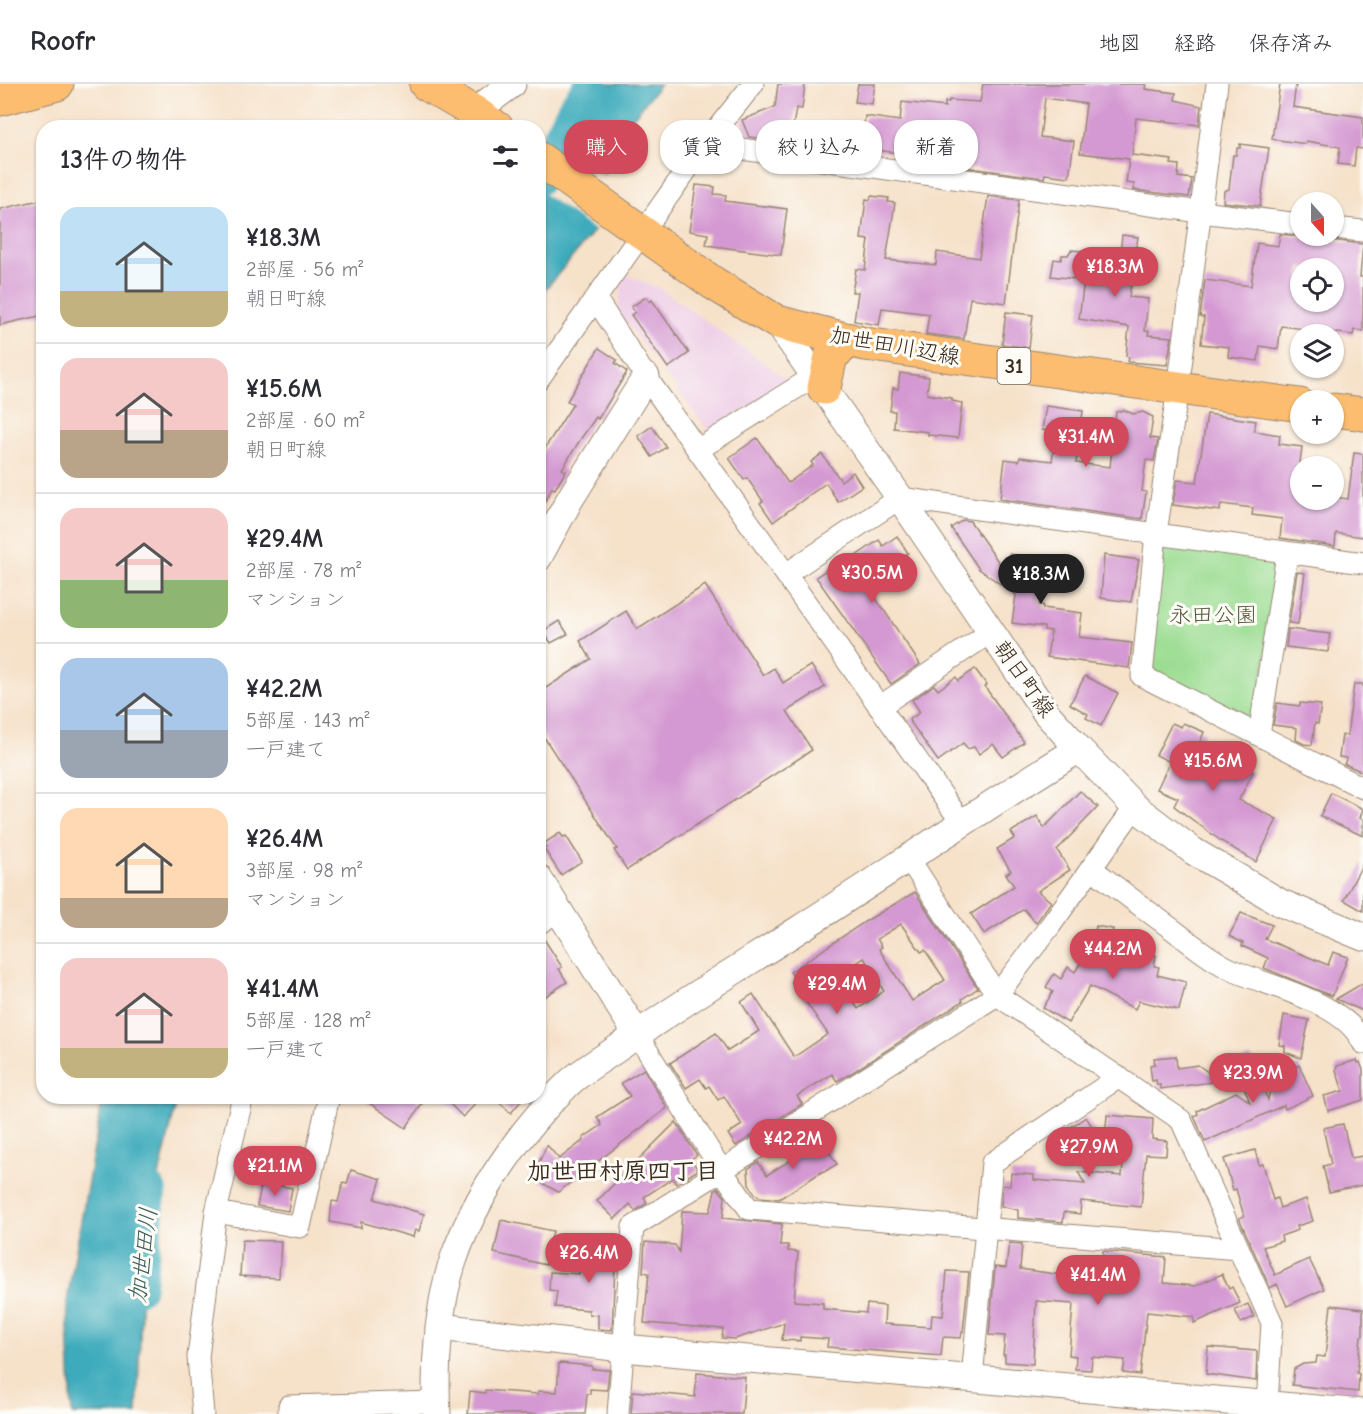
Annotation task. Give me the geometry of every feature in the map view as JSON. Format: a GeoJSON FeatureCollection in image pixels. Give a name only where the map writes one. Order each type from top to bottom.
{"type":"FeatureCollection","features":[{"type":"Feature","properties":{"kind":"main road"},"geometry":{"type":"LineString","coordinates":[[0,99],[57,84]]}},
{"type":"Feature","properties":{"kind":"main road"},"geometry":{"type":"LineString","coordinates":[[426,84],[485,119]]}},
{"type":"Feature","properties":{"kind":"main road","name":"加世田川辺線"},"geometry":{"type":"LineString","coordinates":[[546,164],[713,283],[777,322],[865,344],[1290,404]]}},
{"type":"Feature","properties":{"kind":"main road"},"geometry":{"type":"LineString","coordinates":[[819,382],[831,356],[850,340]]}},
{"type":"Feature","properties":{"kind":"main road"},"geometry":{"type":"LineString","coordinates":[[1344,411],[1363,414]]}},
{"type":"Feature","properties":{"kind":"street"},"geometry":{"type":"LineString","coordinates":[[485,119],[512,84]]}},
{"type":"Feature","properties":{"kind":"street"},"geometry":{"type":"LineString","coordinates":[[724,120],[753,84]]}},
{"type":"Feature","properties":{"kind":"street"},"geometry":{"type":"LineString","coordinates":[[1217,84],[1178,389],[1156,533],[1142,676],[1363,789]]}},
{"type":"Feature","properties":{"kind":"street"},"geometry":{"type":"LineString","coordinates":[[744,149],[1290,223]]}},
{"type":"Feature","properties":{"kind":"street"},"geometry":{"type":"LineString","coordinates":[[546,369],[596,299],[634,227],[679,174]]}},
{"type":"Feature","properties":{"kind":"street"},"geometry":{"type":"LineString","coordinates":[[1344,229],[1363,231]]}},
{"type":"Feature","properties":{"kind":"street"},"geometry":{"type":"LineString","coordinates":[[596,299],[646,377],[962,824]]}},
{"type":"Feature","properties":{"kind":"street","name":"朝日町線"},"geometry":{"type":"LineString","coordinates":[[777,322],[1047,714],[1079,749],[1135,807],[1193,850],[1281,903],[1363,937]]}},
{"type":"Feature","properties":{"kind":"street"},"geometry":{"type":"LineString","coordinates":[[546,543],[570,499],[646,377]]}},
{"type":"Feature","properties":{"kind":"street"},"geometry":{"type":"LineString","coordinates":[[699,449],[819,382]]}},
{"type":"Feature","properties":{"kind":"street"},"geometry":{"type":"LineString","coordinates":[[786,574],[900,498],[1363,563]]}},
{"type":"Feature","properties":{"kind":"street"},"geometry":{"type":"LineString","coordinates":[[1259,735],[1287,554]]}},
{"type":"Feature","properties":{"kind":"street"},"geometry":{"type":"LineString","coordinates":[[879,707],[991,632]]}},
{"type":"Feature","properties":{"kind":"street"},"geometry":{"type":"LineString","coordinates":[[289,1414],[289,1406],[436,1408],[439,1328],[454,1260],[476,1206],[533,1121],[571,1081],[637,1034],[1079,749]]}},
{"type":"Feature","properties":{"kind":"street"},"geometry":{"type":"LineString","coordinates":[[618,1414],[633,1227],[997,996],[1135,807]]}},
{"type":"Feature","properties":{"kind":"street"},"geometry":{"type":"LineString","coordinates":[[909,859],[997,996],[1181,1120],[1272,1323],[1267,1404]]}},
{"type":"Feature","properties":{"kind":"street"},"geometry":{"type":"LineString","coordinates":[[1091,868],[1201,953],[1235,972],[1306,999],[1340,1016],[1360,1036],[1363,1043]]}},
{"type":"Feature","properties":{"kind":"street"},"geometry":{"type":"LineString","coordinates":[[549,917],[637,1034],[722,1171],[749,1209],[1238,1249]]}},
{"type":"Feature","properties":{"kind":"street"},"geometry":{"type":"LineString","coordinates":[[972,1378],[992,1163],[1119,1077]]}},
{"type":"Feature","properties":{"kind":"street"},"geometry":{"type":"LineString","coordinates":[[203,1414],[198,1357],[216,1212],[241,1104]]}},
{"type":"Feature","properties":{"kind":"street"},"geometry":{"type":"LineString","coordinates":[[216,1212],[300,1227],[326,1104]]}},
{"type":"Feature","properties":{"kind":"street"},"geometry":{"type":"LineString","coordinates":[[439,1328],[623,1348],[972,1378],[1181,1406],[1267,1404],[1363,1413]]}},
{"type":"Feature","properties":{"kind":"shaded area"},"geometry":{"type":"Polygon","coordinates":[[[623,274],[661,289],[789,381],[709,432],[618,312],[623,274]]]}},
{"type":"Feature","properties":{"kind":"green space","name":"永田公園"},"geometry":{"type":"Polygon","coordinates":[[[1171,542],[1275,558],[1279,566],[1257,718],[1249,720],[1153,673],[1148,664],[1163,548],[1171,542]]]}},
{"type":"Feature","properties":{"kind":"water"},"geometry":{"type":"Polygon","coordinates":[[[592,84],[660,84],[631,120],[564,120],[564,174],[604,174],[604,219],[546,289],[546,140],[562,116],[592,84]]]}},
{"type":"Feature","properties":{"kind":"water"},"geometry":{"type":"Polygon","coordinates":[[[102,1104],[176,1104],[144,1238],[137,1414],[72,1414],[67,1301],[102,1104]]]}},
{"type":"Feature","properties":{"kind":"pier"},"geometry":{"type":"Polygon","coordinates":[[[546,134],[564,147],[564,174],[603,174],[607,177],[607,220],[597,232],[546,195],[546,134]]]}},
{"type":"Feature","properties":{"kind":"building"},"geometry":{"type":"Polygon","coordinates":[[[778,84],[805,84],[802,109],[796,108],[794,120],[756,120],[756,138],[749,137],[744,120],[742,120],[775,107],[778,84]]]}},
{"type":"Feature","properties":{"kind":"building"},"geometry":{"type":"Polygon","coordinates":[[[858,84],[875,84],[872,104],[855,102],[858,84]]]}},
{"type":"Feature","properties":{"kind":"building"},"geometry":{"type":"Polygon","coordinates":[[[983,84],[1146,84],[1145,89],[1176,93],[1175,100],[1201,106],[1199,125],[1136,118],[1132,155],[1172,160],[1171,164],[1179,165],[1178,177],[1192,179],[1189,197],[1134,190],[1134,184],[1126,183],[1129,159],[1080,153],[1086,104],[1045,98],[1040,137],[1074,141],[1069,177],[1045,174],[1044,178],[978,169],[978,120],[900,120],[902,102],[945,107],[945,102],[949,100],[980,102],[983,84]]]}},
{"type":"Feature","properties":{"kind":"building"},"geometry":{"type":"Polygon","coordinates":[[[1280,84],[1296,84],[1293,107],[1363,117],[1363,149],[1356,148],[1354,166],[1338,164],[1340,147],[1306,141],[1306,144],[1272,139],[1280,84]]]}},
{"type":"Feature","properties":{"kind":"building"},"geometry":{"type":"Polygon","coordinates":[[[865,116],[894,120],[894,152],[882,151],[882,120],[864,120],[865,116]]]}},
{"type":"Feature","properties":{"kind":"building"},"geometry":{"type":"Polygon","coordinates":[[[1240,144],[1269,148],[1260,206],[1223,202],[1224,191],[1229,189],[1233,155],[1236,155],[1240,144]]]}},
{"type":"Feature","properties":{"kind":"building"},"geometry":{"type":"Polygon","coordinates":[[[696,185],[715,187],[714,194],[726,195],[725,201],[787,209],[781,255],[706,245],[708,234],[689,231],[696,185]]]}},
{"type":"Feature","properties":{"kind":"building"},"geometry":{"type":"Polygon","coordinates":[[[871,196],[889,198],[888,202],[895,203],[886,260],[936,265],[937,252],[979,258],[988,196],[1019,200],[1006,303],[970,298],[964,339],[926,334],[929,314],[882,308],[879,325],[854,321],[858,292],[852,292],[856,269],[865,270],[869,240],[861,239],[866,199],[870,200],[871,196]]]}},
{"type":"Feature","properties":{"kind":"building"},"geometry":{"type":"Polygon","coordinates":[[[36,201],[36,317],[0,325],[0,209],[36,201]]]}},
{"type":"Feature","properties":{"kind":"building"},"geometry":{"type":"Polygon","coordinates":[[[1280,234],[1290,235],[1290,246],[1344,246],[1344,242],[1363,244],[1360,277],[1363,277],[1363,331],[1354,330],[1353,335],[1344,334],[1344,324],[1281,326],[1278,349],[1260,346],[1258,361],[1228,357],[1229,347],[1201,344],[1204,317],[1200,317],[1205,280],[1251,286],[1257,243],[1278,246],[1280,234]]]}},
{"type":"Feature","properties":{"kind":"building"},"geometry":{"type":"Polygon","coordinates":[[[1122,235],[1138,237],[1129,297],[1148,299],[1145,331],[1149,331],[1148,335],[1172,337],[1167,365],[1128,362],[1129,357],[1126,356],[1129,327],[1079,319],[1084,280],[1051,276],[1054,259],[1061,260],[1062,255],[1068,255],[1071,250],[1120,254],[1122,235]]]}},
{"type":"Feature","properties":{"kind":"building"},"geometry":{"type":"Polygon","coordinates":[[[646,297],[650,302],[652,300],[689,353],[668,368],[631,315],[635,312],[631,307],[646,297]]]}},
{"type":"Feature","properties":{"kind":"building"},"geometry":{"type":"Polygon","coordinates":[[[1006,312],[1033,315],[1029,348],[1002,344],[1006,312]]]}},
{"type":"Feature","properties":{"kind":"building"},"geometry":{"type":"Polygon","coordinates":[[[599,348],[617,360],[615,363],[627,372],[598,419],[596,417],[580,440],[562,469],[566,471],[546,500],[546,446],[573,404],[567,401],[599,348]]]}},
{"type":"Feature","properties":{"kind":"building"},"geometry":{"type":"Polygon","coordinates":[[[900,373],[929,377],[927,394],[952,398],[952,401],[962,403],[958,438],[894,428],[895,411],[890,411],[893,388],[898,389],[900,373]]]}},
{"type":"Feature","properties":{"kind":"building"},"geometry":{"type":"Polygon","coordinates":[[[1046,406],[1083,411],[1076,463],[1110,467],[1116,412],[1124,410],[1133,414],[1143,412],[1153,417],[1150,438],[1158,439],[1154,461],[1146,460],[1142,491],[1146,492],[1142,519],[1000,499],[1005,459],[1019,461],[1020,457],[1052,461],[1056,432],[1042,430],[1046,406]]]}},
{"type":"Feature","properties":{"kind":"building"},"geometry":{"type":"Polygon","coordinates":[[[1207,414],[1256,421],[1254,431],[1280,435],[1279,444],[1302,447],[1301,456],[1290,456],[1290,510],[1344,510],[1344,498],[1348,499],[1354,453],[1363,454],[1363,537],[1336,533],[1335,546],[1280,538],[1282,519],[1252,515],[1253,508],[1221,504],[1220,511],[1173,505],[1177,480],[1197,482],[1207,414]]]}},
{"type":"Feature","properties":{"kind":"building"},"geometry":{"type":"Polygon","coordinates":[[[652,426],[666,447],[652,457],[638,436],[652,426]]]}},
{"type":"Feature","properties":{"kind":"building"},"geometry":{"type":"Polygon","coordinates":[[[757,438],[788,483],[813,465],[811,462],[822,454],[841,481],[853,472],[862,486],[838,502],[826,483],[773,522],[760,503],[763,501],[747,478],[744,480],[729,458],[757,438]]]}},
{"type":"Feature","properties":{"kind":"building"},"geometry":{"type":"Polygon","coordinates":[[[963,520],[970,521],[1006,573],[1009,554],[1045,559],[1039,605],[1043,605],[1043,608],[1082,613],[1079,637],[1132,643],[1129,668],[1047,657],[1051,631],[1044,630],[1044,627],[1012,623],[1016,595],[979,569],[951,528],[963,520]]]}},
{"type":"Feature","properties":{"kind":"building"},"geometry":{"type":"Polygon","coordinates":[[[897,536],[908,553],[905,555],[911,563],[873,594],[920,664],[891,684],[816,577],[847,556],[850,560],[879,540],[883,546],[897,536]]]}},
{"type":"Feature","properties":{"kind":"building"},"geometry":{"type":"Polygon","coordinates":[[[1104,555],[1139,560],[1131,602],[1101,598],[1104,555]]]}},
{"type":"Feature","properties":{"kind":"building"},"geometry":{"type":"Polygon","coordinates":[[[1297,572],[1305,573],[1298,624],[1289,623],[1297,572]]]}},
{"type":"Feature","properties":{"kind":"building"},"geometry":{"type":"Polygon","coordinates":[[[705,585],[763,675],[774,668],[783,683],[811,665],[825,687],[787,711],[812,750],[627,870],[614,850],[617,849],[546,740],[546,688],[591,659],[580,641],[626,611],[637,629],[705,585]]]}},
{"type":"Feature","properties":{"kind":"building"},"geometry":{"type":"Polygon","coordinates":[[[559,621],[568,634],[551,643],[546,636],[546,629],[559,621]]]}},
{"type":"Feature","properties":{"kind":"building"},"geometry":{"type":"Polygon","coordinates":[[[1288,629],[1330,634],[1328,652],[1286,647],[1288,629]]]}},
{"type":"Feature","properties":{"kind":"building"},"geometry":{"type":"Polygon","coordinates":[[[975,669],[1024,742],[1003,757],[993,744],[979,754],[974,747],[968,749],[963,743],[938,761],[909,720],[920,712],[912,700],[934,685],[938,690],[956,677],[958,681],[975,669]]]}},
{"type":"Feature","properties":{"kind":"building"},"geometry":{"type":"Polygon","coordinates":[[[1085,676],[1118,693],[1101,726],[1086,718],[1088,714],[1070,704],[1085,676]]]}},
{"type":"Feature","properties":{"kind":"building"},"geometry":{"type":"Polygon","coordinates":[[[1354,684],[1363,684],[1363,772],[1344,764],[1347,758],[1339,757],[1342,735],[1347,735],[1354,684]]]}},
{"type":"Feature","properties":{"kind":"building"},"geometry":{"type":"Polygon","coordinates":[[[1277,703],[1300,706],[1300,703],[1321,705],[1318,724],[1315,723],[1312,745],[1296,740],[1297,728],[1273,725],[1277,703]]]}},
{"type":"Feature","properties":{"kind":"building"},"geometry":{"type":"Polygon","coordinates":[[[1172,723],[1181,727],[1183,723],[1204,732],[1199,745],[1253,772],[1239,800],[1277,819],[1256,862],[1221,841],[1174,806],[1178,798],[1157,789],[1170,762],[1156,755],[1172,723]]]}},
{"type":"Feature","properties":{"kind":"building"},"geometry":{"type":"Polygon","coordinates":[[[1080,791],[1098,807],[1057,850],[1070,870],[1038,891],[1051,902],[1036,923],[1024,909],[984,934],[971,914],[1014,886],[1006,874],[1011,871],[997,849],[1015,838],[1011,832],[1037,816],[1044,828],[1080,791]]]}},
{"type":"Feature","properties":{"kind":"building"},"geometry":{"type":"Polygon","coordinates":[[[1331,793],[1363,809],[1360,818],[1363,819],[1363,836],[1320,816],[1331,793]]]}},
{"type":"Feature","properties":{"kind":"building"},"geometry":{"type":"Polygon","coordinates":[[[560,833],[563,837],[566,836],[582,861],[561,875],[546,852],[546,842],[560,833]]]}},
{"type":"Feature","properties":{"kind":"building"},"geometry":{"type":"Polygon","coordinates":[[[1363,863],[1363,911],[1344,900],[1363,863]]]}},
{"type":"Feature","properties":{"kind":"building"},"geometry":{"type":"Polygon","coordinates":[[[915,892],[978,988],[962,999],[963,1001],[850,1074],[837,1081],[832,1074],[797,1096],[802,1104],[736,1146],[728,1134],[742,1125],[724,1096],[718,1100],[709,1086],[706,1088],[700,1079],[686,1088],[670,1063],[716,1033],[728,1051],[759,1031],[741,1002],[753,994],[794,1057],[828,1034],[792,982],[796,980],[790,972],[866,921],[915,892]],[[901,924],[877,939],[882,947],[879,949],[912,1001],[945,980],[925,950],[921,952],[901,924]],[[864,958],[837,976],[858,1009],[884,991],[864,958]]]}},
{"type":"Feature","properties":{"kind":"building"},"geometry":{"type":"Polygon","coordinates":[[[1241,913],[1272,925],[1265,939],[1328,965],[1333,952],[1348,957],[1332,996],[1264,968],[1268,958],[1242,946],[1243,943],[1229,936],[1241,913]]]}},
{"type":"Feature","properties":{"kind":"building"},"geometry":{"type":"Polygon","coordinates":[[[1096,926],[1113,929],[1108,950],[1138,957],[1140,951],[1156,955],[1154,966],[1159,967],[1157,975],[1186,982],[1179,1010],[1139,1001],[1135,1009],[1090,986],[1068,1023],[1043,1008],[1053,992],[1046,987],[1054,974],[1061,979],[1068,967],[1075,972],[1093,942],[1096,926]]]}},
{"type":"Feature","properties":{"kind":"building"},"geometry":{"type":"Polygon","coordinates":[[[546,942],[562,967],[559,969],[567,982],[546,996],[546,942]]]}},
{"type":"Feature","properties":{"kind":"building"},"geometry":{"type":"Polygon","coordinates":[[[1363,983],[1363,1011],[1336,999],[1363,983]]]}},
{"type":"Feature","properties":{"kind":"building"},"geometry":{"type":"Polygon","coordinates":[[[1284,1015],[1309,1020],[1301,1058],[1285,1052],[1285,1046],[1279,1045],[1284,1015]]]}},
{"type":"Feature","properties":{"kind":"building"},"geometry":{"type":"Polygon","coordinates":[[[1176,1056],[1177,1068],[1198,1065],[1220,1081],[1160,1089],[1156,1080],[1152,1081],[1150,1065],[1155,1064],[1154,1058],[1176,1056]]]}},
{"type":"Feature","properties":{"kind":"building"},"geometry":{"type":"Polygon","coordinates":[[[1251,1057],[1259,1076],[1241,1078],[1235,1063],[1251,1057]]]}},
{"type":"Feature","properties":{"kind":"building"},"geometry":{"type":"Polygon","coordinates":[[[1357,1060],[1363,1070],[1363,1100],[1328,1111],[1324,1096],[1343,1091],[1336,1070],[1337,1066],[1357,1060]]]}},
{"type":"Feature","properties":{"kind":"building"},"geometry":{"type":"Polygon","coordinates":[[[1299,1065],[1313,1096],[1285,1109],[1284,1105],[1205,1142],[1194,1116],[1198,1114],[1197,1111],[1236,1092],[1250,1102],[1244,1088],[1260,1081],[1268,1100],[1272,1078],[1299,1065]]]}},
{"type":"Feature","properties":{"kind":"building"},"geometry":{"type":"Polygon","coordinates":[[[644,1069],[667,1108],[558,1192],[532,1177],[547,1145],[559,1159],[584,1140],[583,1138],[602,1125],[597,1117],[630,1096],[621,1083],[644,1069]]]}},
{"type":"Feature","properties":{"kind":"building"},"geometry":{"type":"Polygon","coordinates":[[[371,1104],[422,1104],[406,1128],[371,1104]]]}},
{"type":"Feature","properties":{"kind":"building"},"geometry":{"type":"Polygon","coordinates":[[[450,1104],[475,1104],[463,1117],[450,1104]]]}},
{"type":"Feature","properties":{"kind":"building"},"geometry":{"type":"Polygon","coordinates":[[[501,1104],[518,1104],[511,1113],[501,1104]]]}},
{"type":"Feature","properties":{"kind":"building"},"geometry":{"type":"Polygon","coordinates":[[[1107,1115],[1153,1119],[1152,1139],[1167,1141],[1166,1155],[1146,1154],[1141,1207],[1081,1201],[1080,1214],[1064,1212],[1063,1222],[1018,1218],[1018,1210],[1001,1206],[1003,1185],[1010,1186],[1011,1173],[1034,1175],[1034,1180],[1085,1184],[1078,1172],[1122,1176],[1125,1138],[1105,1137],[1107,1115]]]}},
{"type":"Feature","properties":{"kind":"building"},"geometry":{"type":"Polygon","coordinates":[[[1086,1117],[1100,1139],[1085,1149],[1087,1153],[1072,1163],[1055,1137],[1086,1117]]]}},
{"type":"Feature","properties":{"kind":"building"},"geometry":{"type":"Polygon","coordinates":[[[676,1122],[697,1155],[691,1159],[698,1170],[676,1184],[673,1178],[644,1197],[647,1203],[635,1211],[630,1204],[615,1219],[597,1201],[676,1122]]]}},
{"type":"Feature","properties":{"kind":"building"},"geometry":{"type":"Polygon","coordinates":[[[1343,1124],[1351,1158],[1363,1156],[1363,1185],[1329,1192],[1323,1166],[1331,1164],[1323,1128],[1343,1124]]]}},
{"type":"Feature","properties":{"kind":"building"},"geometry":{"type":"Polygon","coordinates":[[[819,1132],[837,1164],[779,1199],[760,1197],[755,1194],[749,1184],[748,1169],[758,1162],[767,1175],[807,1150],[802,1143],[819,1132]]]}},
{"type":"Feature","properties":{"kind":"building"},"geometry":{"type":"Polygon","coordinates":[[[1255,1150],[1259,1165],[1263,1164],[1273,1200],[1277,1198],[1280,1208],[1306,1199],[1313,1221],[1297,1226],[1298,1230],[1281,1236],[1282,1241],[1263,1247],[1275,1275],[1309,1259],[1324,1289],[1287,1306],[1277,1284],[1270,1288],[1239,1218],[1244,1216],[1224,1159],[1255,1150]]]}},
{"type":"Feature","properties":{"kind":"building"},"geometry":{"type":"Polygon","coordinates":[[[351,1170],[381,1179],[375,1199],[424,1214],[419,1231],[415,1230],[413,1237],[361,1222],[361,1228],[330,1222],[332,1201],[338,1202],[343,1183],[347,1184],[351,1170]]]}},
{"type":"Feature","properties":{"kind":"building"},"geometry":{"type":"Polygon","coordinates":[[[262,1182],[292,1188],[288,1211],[257,1206],[262,1182]]]}},
{"type":"Feature","properties":{"kind":"building"},"geometry":{"type":"Polygon","coordinates":[[[718,1188],[725,1197],[723,1218],[782,1224],[780,1245],[788,1245],[788,1251],[798,1252],[794,1301],[823,1303],[823,1309],[866,1313],[867,1304],[885,1306],[884,1324],[931,1327],[932,1315],[943,1316],[947,1271],[969,1272],[961,1338],[943,1337],[941,1356],[827,1347],[828,1339],[800,1337],[800,1341],[782,1340],[784,1323],[735,1339],[722,1338],[723,1329],[644,1323],[649,1273],[643,1272],[645,1242],[675,1245],[679,1252],[682,1211],[710,1212],[715,1190],[718,1188]]]}},
{"type":"Feature","properties":{"kind":"building"},"geometry":{"type":"Polygon","coordinates":[[[501,1220],[553,1231],[546,1265],[494,1253],[501,1220]]]}},
{"type":"Feature","properties":{"kind":"building"},"geometry":{"type":"Polygon","coordinates":[[[242,1240],[281,1241],[279,1278],[240,1276],[242,1240]]]}},
{"type":"Feature","properties":{"kind":"building"},"geometry":{"type":"Polygon","coordinates":[[[582,1242],[616,1245],[612,1330],[598,1329],[598,1315],[589,1314],[589,1310],[555,1307],[557,1291],[549,1290],[550,1272],[579,1274],[582,1242]]]}},
{"type":"Feature","properties":{"kind":"building"},"geometry":{"type":"Polygon","coordinates":[[[1009,1243],[1022,1244],[1020,1269],[1062,1275],[1062,1278],[1095,1280],[1095,1278],[1101,1278],[1103,1251],[1166,1257],[1164,1283],[1195,1286],[1222,1274],[1229,1289],[1232,1287],[1240,1303],[1194,1323],[1194,1317],[1147,1312],[1140,1375],[1123,1373],[1125,1360],[1092,1357],[1091,1370],[1075,1369],[1076,1356],[1069,1355],[1073,1304],[1036,1301],[1033,1364],[1005,1362],[1005,1355],[1003,1355],[1005,1336],[989,1335],[995,1267],[1006,1268],[1009,1243]]]}},
{"type":"Feature","properties":{"kind":"building"},"geometry":{"type":"Polygon","coordinates":[[[1248,1304],[1254,1317],[1241,1323],[1235,1310],[1248,1304]]]}},
{"type":"Feature","properties":{"kind":"building"},"geometry":{"type":"Polygon","coordinates":[[[1331,1305],[1363,1309],[1363,1336],[1361,1336],[1357,1373],[1359,1374],[1358,1392],[1292,1385],[1294,1369],[1303,1364],[1316,1363],[1317,1356],[1325,1357],[1331,1305]]]}},
{"type":"Feature","properties":{"kind":"building"},"geometry":{"type":"Polygon","coordinates":[[[1208,1347],[1257,1351],[1256,1381],[1206,1374],[1208,1347]]]}},
{"type":"Feature","properties":{"kind":"building"},"geometry":{"type":"Polygon","coordinates":[[[559,1363],[609,1370],[607,1390],[590,1389],[590,1394],[587,1394],[585,1414],[468,1414],[470,1391],[538,1394],[538,1391],[557,1392],[559,1363]]]}},
{"type":"Feature","properties":{"kind":"building"},"geometry":{"type":"Polygon","coordinates":[[[697,1373],[745,1377],[742,1414],[631,1414],[633,1391],[695,1397],[697,1373]]]}},
{"type":"Feature","properties":{"kind":"waterway","name":"加世田川"},"geometry":{"type":"LineString","coordinates":[[546,163],[575,106],[592,84]]}},
{"type":"Feature","properties":{"kind":"waterway","name":"加世田川"},"geometry":{"type":"LineString","coordinates":[[139,1288],[150,1190]]}},
{"type":"Feature","properties":{"kind":"district","name":"加世田村原四丁目"},"geometry":{"type":"Point","coordinates":[623,1171]}}]}
